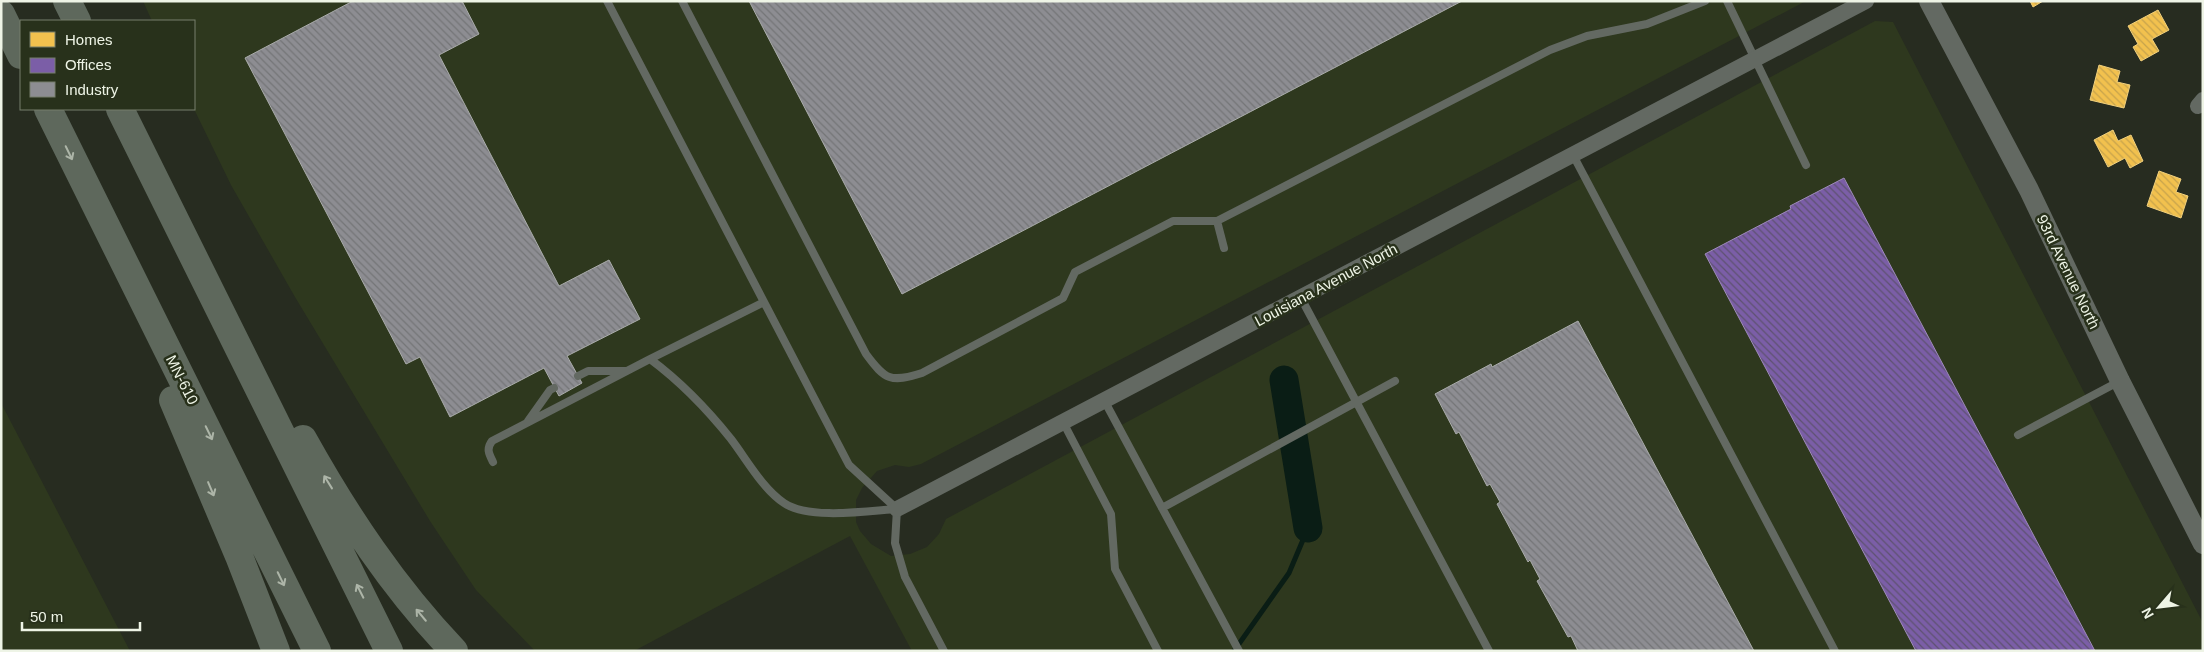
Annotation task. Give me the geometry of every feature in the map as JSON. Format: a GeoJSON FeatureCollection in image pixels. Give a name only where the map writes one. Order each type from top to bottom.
{"type":"FeatureCollection","features":[{"type":"Feature","properties":{"kind":"highway"},"geometry":{"type":"LineString","coordinates":[[67,1],[76,20]]}},
{"type":"Feature","properties":{"kind":"highway"},"geometry":{"type":"LineString","coordinates":[[1,14],[20,53]]}},
{"type":"Feature","properties":{"kind":"highway","name":"MN-610"},"geometry":{"type":"LineString","coordinates":[[48,110],[131,280],[317,651]]}},
{"type":"Feature","properties":{"kind":"highway"},"geometry":{"type":"LineString","coordinates":[[121,110],[389,651]]}},
{"type":"Feature","properties":{"kind":"highway"},"geometry":{"type":"LineString","coordinates":[[140,148],[340,502],[389,576],[454,651]]}},
{"type":"Feature","properties":{"kind":"highway"},"geometry":{"type":"LineString","coordinates":[[131,280],[163,376],[239,556],[276,651]]}},
{"type":"Feature","properties":{"kind":"street","name":"Louisiana Avenue North"},"geometry":{"type":"LineString","coordinates":[[897,508],[1866,1]]}},
{"type":"Feature","properties":{"kind":"street","name":"93rd Avenue North"},"geometry":{"type":"LineString","coordinates":[[1929,1],[2028,190],[2120,381],[2203,544]]}},
{"type":"Feature","properties":{"kind":"lane"},"geometry":{"type":"LineString","coordinates":[[607,1],[849,464],[897,508]]}},
{"type":"Feature","properties":{"kind":"lane"},"geometry":{"type":"LineString","coordinates":[[682,1],[856,335],[878,371],[889,379],[903,380],[922,374],[1063,298],[1075,272],[1173,221],[1217,221],[1559,46],[1587,36],[1646,24],[1704,1]]}},
{"type":"Feature","properties":{"kind":"lane"},"geometry":{"type":"LineString","coordinates":[[1727,1],[1806,164]]}},
{"type":"Feature","properties":{"kind":"lane"},"geometry":{"type":"LineString","coordinates":[[1574,155],[1835,651]]}},
{"type":"Feature","properties":{"kind":"lane"},"geometry":{"type":"LineString","coordinates":[[1217,221],[1224,248]]}},
{"type":"Feature","properties":{"kind":"lane"},"geometry":{"type":"LineString","coordinates":[[1301,298],[1489,651]]}},
{"type":"Feature","properties":{"kind":"lane"},"geometry":{"type":"LineString","coordinates":[[493,462],[489,454],[489,446],[492,441],[764,302]]}},
{"type":"Feature","properties":{"kind":"lane"},"geometry":{"type":"LineString","coordinates":[[650,359],[669,373],[700,402],[765,484],[785,504],[808,511],[844,513],[897,508]]}},
{"type":"Feature","properties":{"kind":"lane"},"geometry":{"type":"LineString","coordinates":[[578,376],[588,370],[627,371]]}},
{"type":"Feature","properties":{"kind":"lane"},"geometry":{"type":"LineString","coordinates":[[1162,508],[1395,381]]}},
{"type":"Feature","properties":{"kind":"lane"},"geometry":{"type":"LineString","coordinates":[[2018,435],[2120,381]]}},
{"type":"Feature","properties":{"kind":"lane"},"geometry":{"type":"LineString","coordinates":[[526,424],[550,390],[554,388]]}},
{"type":"Feature","properties":{"kind":"lane"},"geometry":{"type":"LineString","coordinates":[[1104,400],[1239,651]]}},
{"type":"Feature","properties":{"kind":"lane"},"geometry":{"type":"LineString","coordinates":[[1063,422],[1111,514],[1115,569],[1158,651]]}},
{"type":"Feature","properties":{"kind":"lane"},"geometry":{"type":"LineString","coordinates":[[897,508],[895,543],[905,577],[944,651]]}},
{"type":"Feature","properties":{"kind":"shaded area"},"geometry":{"type":"Polygon","coordinates":[[[143,1],[1806,1],[921,464],[909,467],[895,465],[877,471],[862,488],[856,500],[856,522],[860,531],[871,544],[891,556],[910,554],[927,547],[939,534],[946,519],[1875,21],[1893,22],[2203,623],[2203,651],[912,651],[850,536],[634,651],[535,651],[476,590],[430,521],[295,297],[231,185],[194,110],[195,20],[152,20],[143,1]]]}},
{"type":"Feature","properties":{"kind":"shaded area"},"geometry":{"type":"Polygon","coordinates":[[[1,403],[130,651],[1,651],[1,403]]]}},
{"type":"Feature","properties":{"kind":"building: Homes"},"geometry":{"type":"Polygon","coordinates":[[[2030,1],[2043,1],[2033,7],[2030,1]]]}},
{"type":"Feature","properties":{"kind":"building: Homes"},"geometry":{"type":"Polygon","coordinates":[[[2158,10],[2169,30],[2152,39],[2159,51],[2141,61],[2133,47],[2138,44],[2128,26],[2158,10]]]}},
{"type":"Feature","properties":{"kind":"building: Homes"},"geometry":{"type":"Polygon","coordinates":[[[2099,65],[2120,71],[2117,82],[2130,85],[2124,108],[2090,100],[2099,65]]]}},
{"type":"Feature","properties":{"kind":"building: Homes"},"geometry":{"type":"Polygon","coordinates":[[[2113,130],[2118,141],[2131,135],[2143,161],[2130,168],[2125,158],[2108,167],[2094,140],[2113,130]]]}},
{"type":"Feature","properties":{"kind":"building: Homes"},"geometry":{"type":"Polygon","coordinates":[[[2159,171],[2181,179],[2176,192],[2188,196],[2181,218],[2147,206],[2159,171]]]}},
{"type":"Feature","properties":{"kind":"building: Offices"},"geometry":{"type":"Polygon","coordinates":[[[1844,178],[2095,651],[1916,651],[1705,254],[1791,209],[1790,206],[1844,178]]]}},
{"type":"Feature","properties":{"kind":"building: Industry"},"geometry":{"type":"Polygon","coordinates":[[[353,1],[462,1],[479,34],[439,55],[559,286],[609,260],[640,319],[567,356],[582,383],[559,396],[544,368],[450,417],[420,357],[406,364],[245,58],[353,1]]]}},
{"type":"Feature","properties":{"kind":"building: Industry"},"geometry":{"type":"Polygon","coordinates":[[[749,1],[1462,1],[902,294],[749,1]]]}},
{"type":"Feature","properties":{"kind":"building: Industry"},"geometry":{"type":"Polygon","coordinates":[[[1578,321],[1754,651],[1578,651],[1571,636],[1568,637],[1537,581],[1540,579],[1530,560],[1528,562],[1497,504],[1500,502],[1490,484],[1487,486],[1459,432],[1456,434],[1435,394],[1491,364],[1492,367],[1578,321]]]}},
{"type":"Feature","properties":{"kind":"waterway"},"geometry":{"type":"LineString","coordinates":[[1284,380],[1308,528]]}},
{"type":"Feature","properties":{"kind":"waterway"},"geometry":{"type":"LineString","coordinates":[[1234,651],[1289,573],[1308,528]]}}]}
